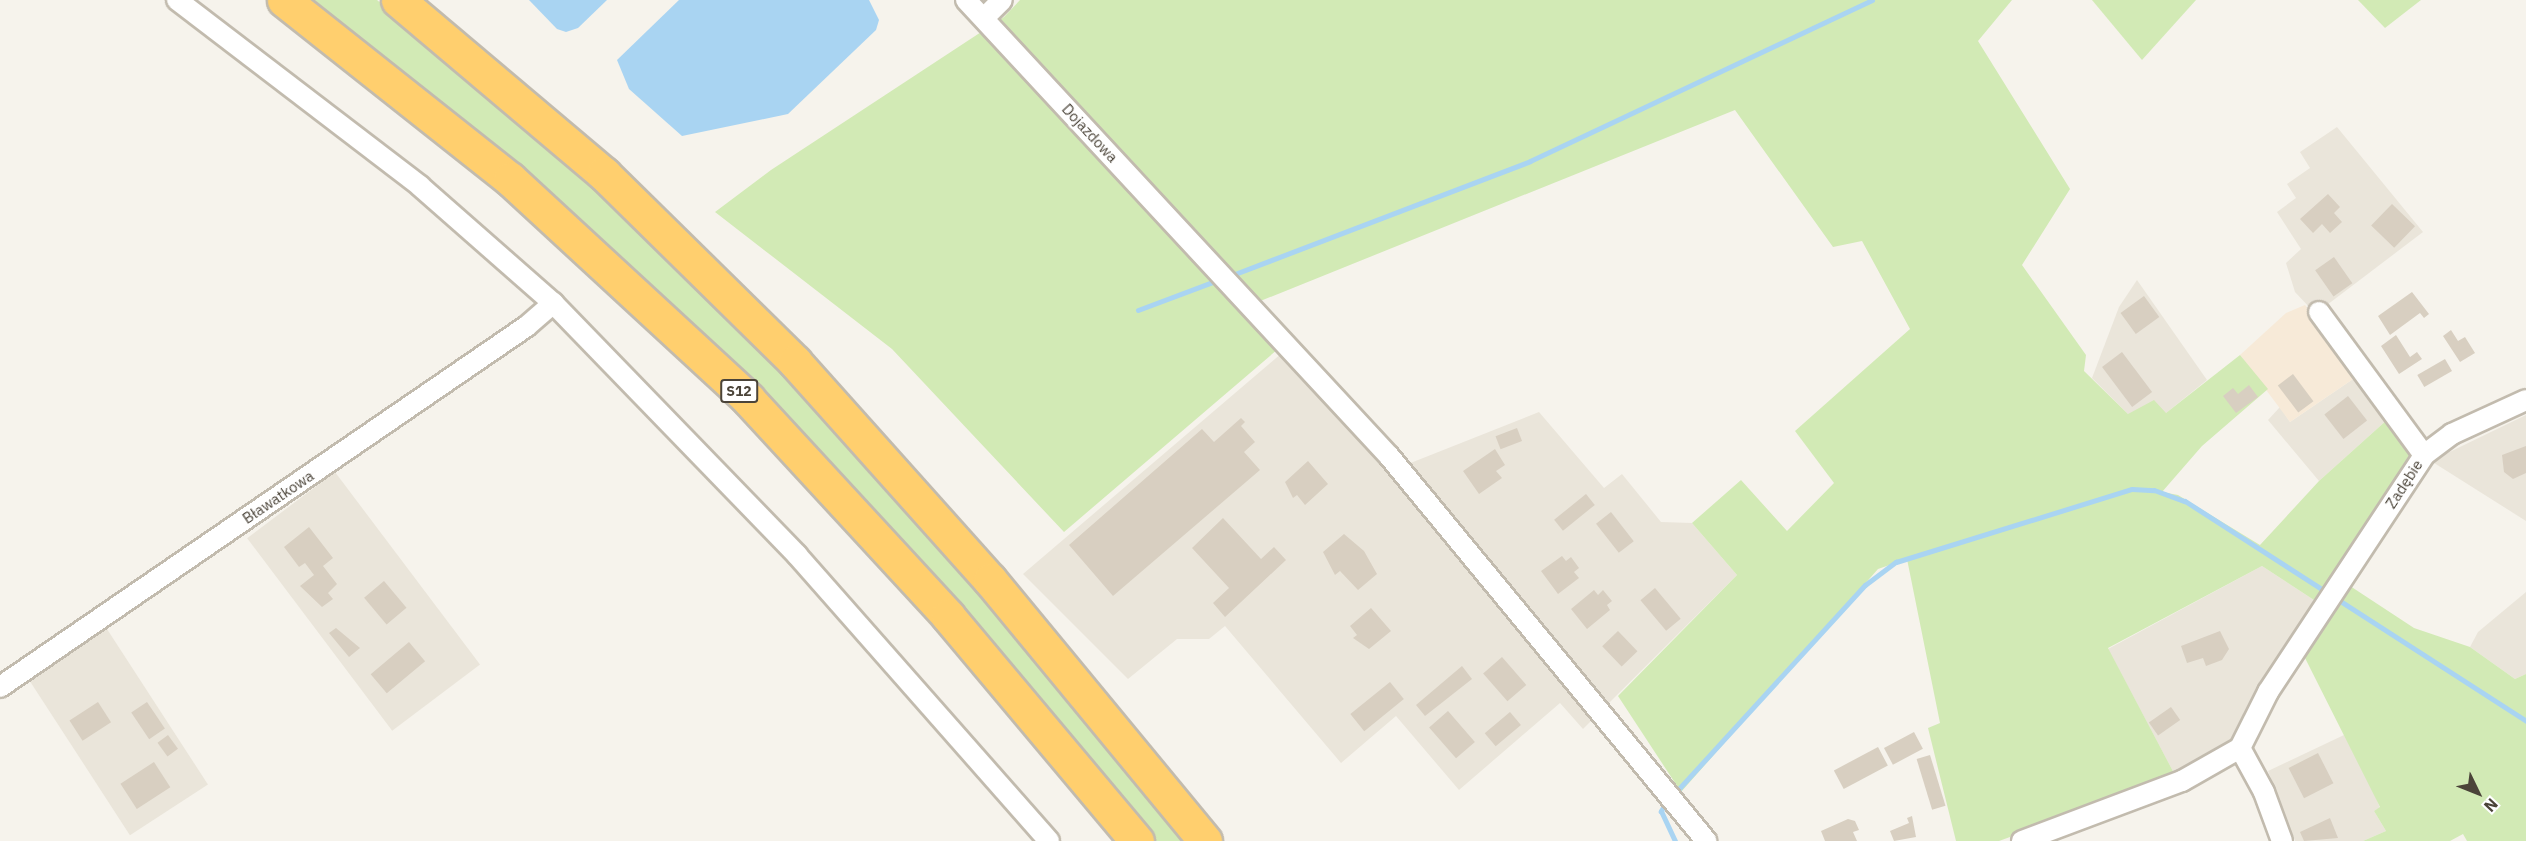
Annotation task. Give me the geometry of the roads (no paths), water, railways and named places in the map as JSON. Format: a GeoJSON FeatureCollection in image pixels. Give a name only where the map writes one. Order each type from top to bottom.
{"type":"FeatureCollection","features":[{"type":"Feature","properties":{"kind":"highway","name":"S12"},"geometry":{"type":"LineString","coordinates":[[284,0],[510,179],[748,399],[948,616],[1137,841]]}},
{"type":"Feature","properties":{"kind":"highway"},"geometry":{"type":"LineString","coordinates":[[398,0],[603,174],[795,362],[975,562],[1205,841]]}},
{"type":"Feature","properties":{"kind":"street"},"geometry":{"type":"LineString","coordinates":[[177,0],[437,199],[553,303],[789,546],[1049,841]]}},
{"type":"Feature","properties":{"kind":"street","name":"Dojazdowa"},"geometry":{"type":"LineString","coordinates":[[966,0],[1403,472],[1706,841]]}},
{"type":"Feature","properties":{"kind":"street"},"geometry":{"type":"LineString","coordinates":[[984,18],[1002,0]]}},
{"type":"Feature","properties":{"kind":"street","name":"Bławatkowa"},"geometry":{"type":"LineString","coordinates":[[0,687],[527,326],[553,303]]}},
{"type":"Feature","properties":{"kind":"street"},"geometry":{"type":"LineString","coordinates":[[2319,312],[2424,455]]}},
{"type":"Feature","properties":{"kind":"street","name":"Zadębie"},"geometry":{"type":"LineString","coordinates":[[2240,748],[2268,692],[2424,455],[2452,434],[2526,400]]}},
{"type":"Feature","properties":{"kind":"street"},"geometry":{"type":"LineString","coordinates":[[2022,841],[2182,781],[2240,748],[2264,792],[2282,841]]}},
{"type":"Feature","properties":{"kind":"water"},"geometry":{"type":"Polygon","coordinates":[[[529,0],[607,0],[578,28],[566,32],[557,29],[529,0]]]}},
{"type":"Feature","properties":{"kind":"water"},"geometry":{"type":"Polygon","coordinates":[[[679,0],[869,0],[879,20],[876,30],[788,114],[682,136],[629,89],[617,60],[679,0]]]}},
{"type":"Feature","properties":{"kind":"waterway"},"geometry":{"type":"LineString","coordinates":[[1227,277],[1530,161],[1872,0]]}},
{"type":"Feature","properties":{"kind":"waterway"},"geometry":{"type":"LineString","coordinates":[[1138,310],[1218,280]]}},
{"type":"Feature","properties":{"kind":"waterway"},"geometry":{"type":"LineString","coordinates":[[1674,794],[1865,585],[1896,562],[2132,489],[2154,490],[2185,501],[2526,721]]}},
{"type":"Feature","properties":{"kind":"waterway"},"geometry":{"type":"LineString","coordinates":[[1667,800],[1661,811],[1675,841]]}}]}
